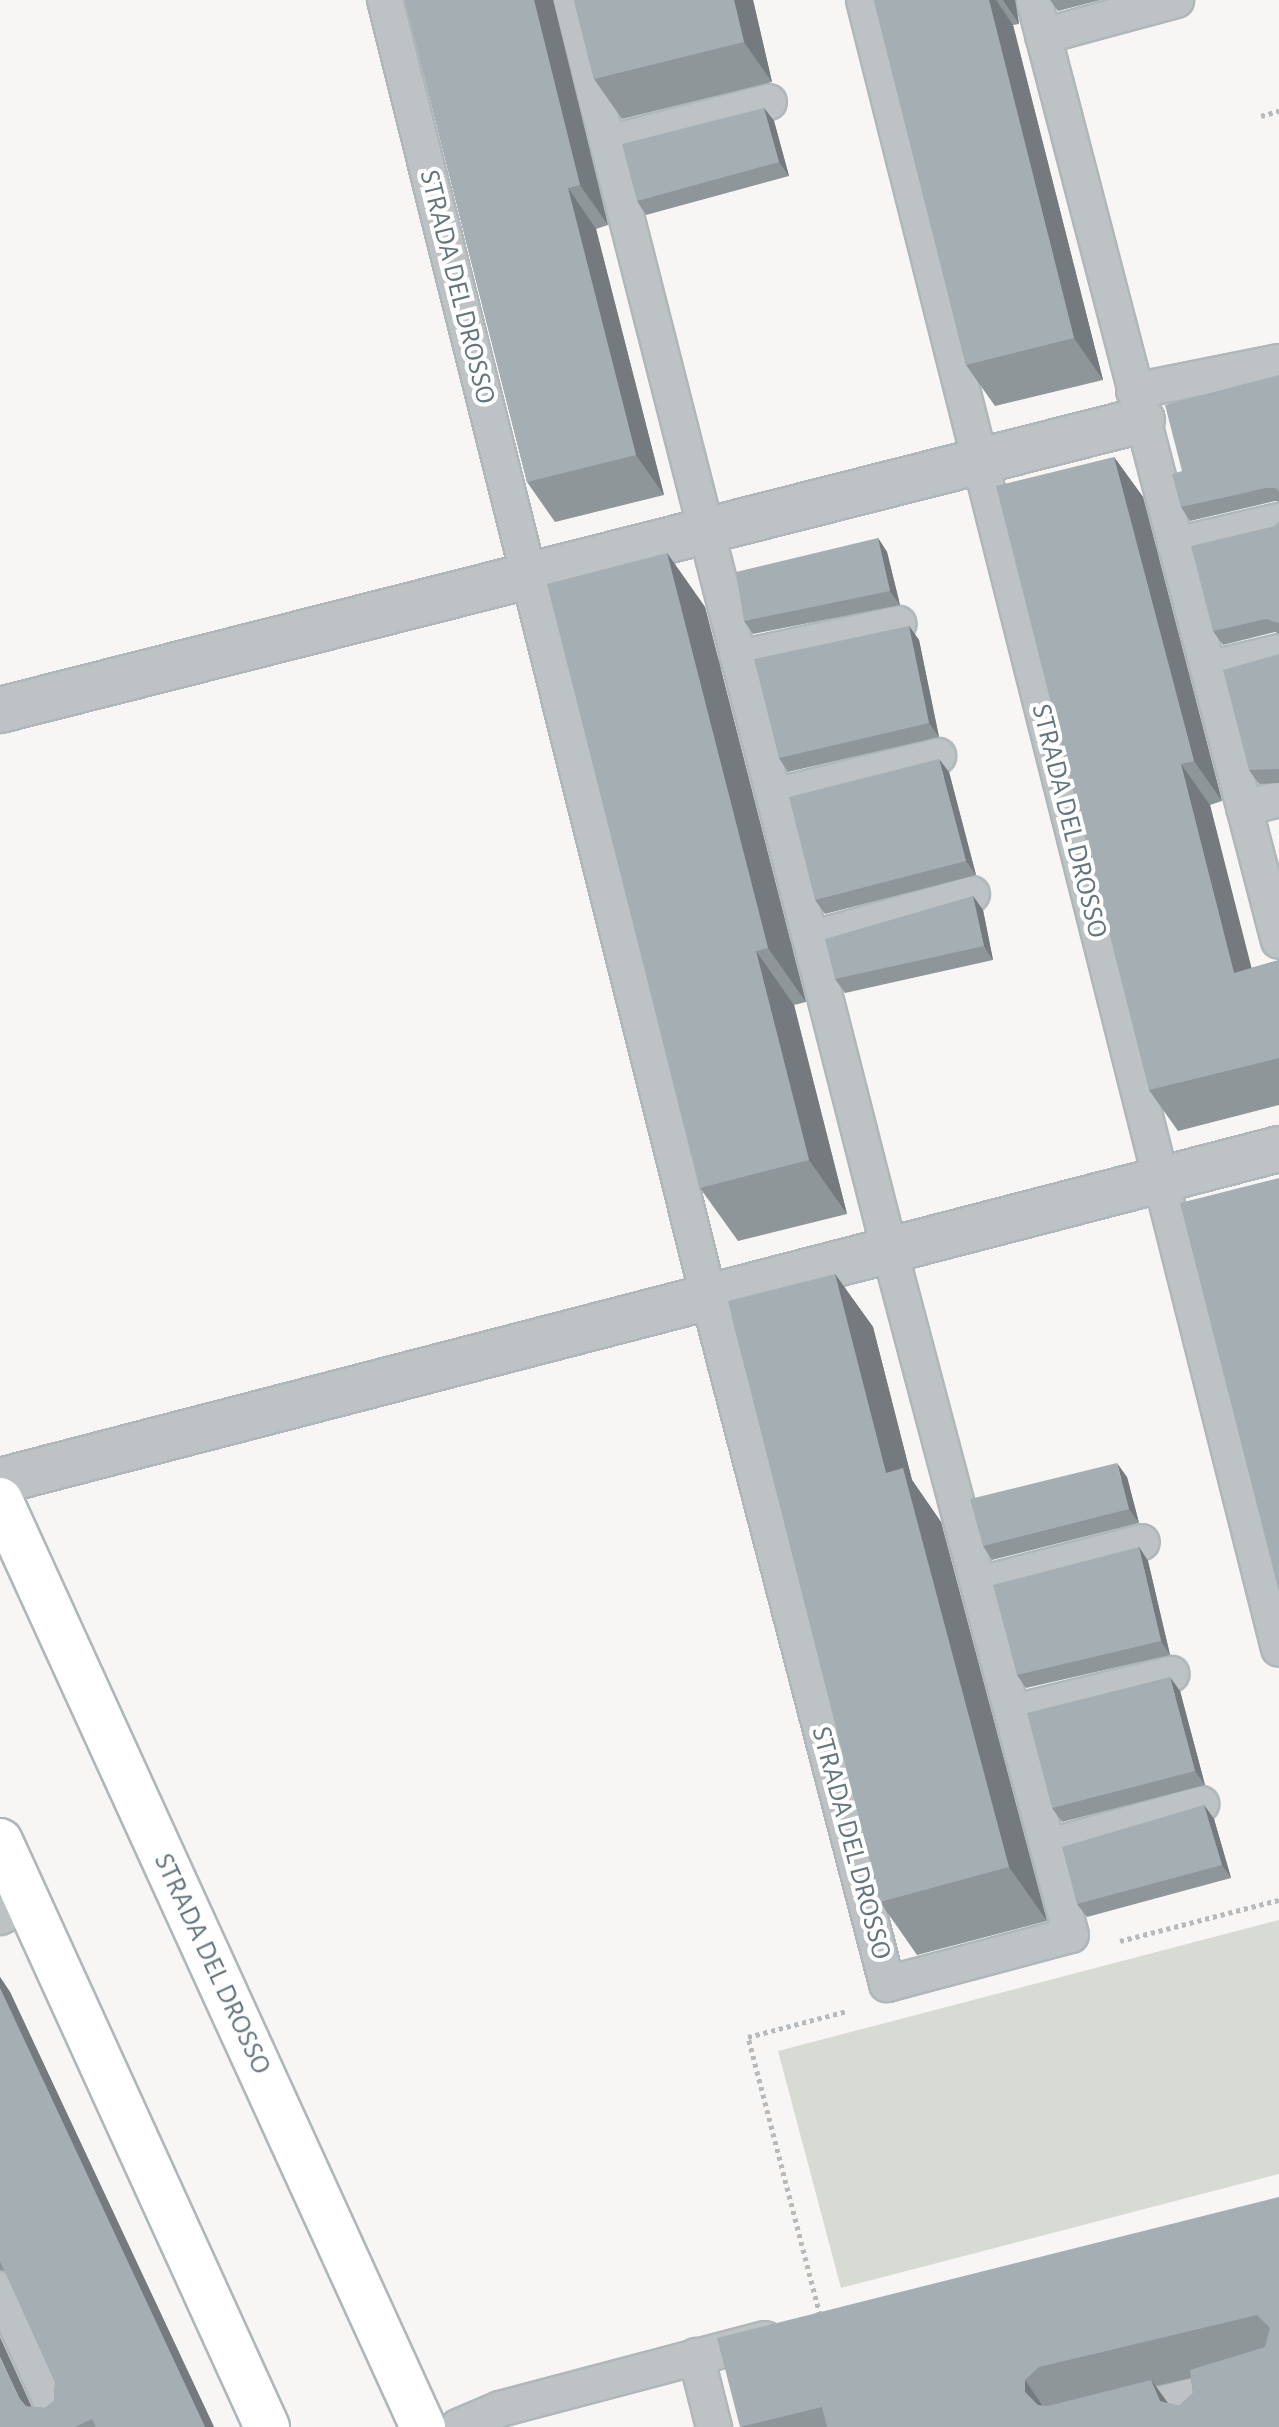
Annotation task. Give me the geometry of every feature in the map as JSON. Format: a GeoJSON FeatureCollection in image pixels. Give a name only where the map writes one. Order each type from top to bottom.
{"type":"FeatureCollection","features":[{"type":"Feature","properties":{"kind":"street"},"geometry":{"type":"LineString","coordinates":[[0,710],[978,459],[1138,406]]}},
{"type":"Feature","properties":{"kind":"street"},"geometry":{"type":"LineString","coordinates":[[0,1481],[1160,1183],[1279,1149]]}},
{"type":"Feature","properties":{"kind":"street","name":"STRADA DEL DROSSO"},"geometry":{"type":"LineString","coordinates":[[0,1500],[423,2427]]}},
{"type":"Feature","properties":{"kind":"street"},"geometry":{"type":"LineString","coordinates":[[0,1841],[14,1910],[267,2427]]}},
{"type":"Feature","properties":{"kind":"lane","name":"STRADA DEL DROSSO"},"geometry":{"type":"LineString","coordinates":[[385,0],[709,1299],[887,1984],[1071,1935],[1050,1846],[890,1252],[705,529],[608,143],[584,6]]}},
{"type":"Feature","properties":{"kind":"lane","name":"STRADA DEL DROSSO"},"geometry":{"type":"LineString","coordinates":[[864,0],[1279,1649]]}},
{"type":"Feature","properties":{"kind":"lane"},"geometry":{"type":"LineString","coordinates":[[1034,0],[1279,941]]}},
{"type":"Feature","properties":{"kind":"lane"},"geometry":{"type":"LineString","coordinates":[[1043,36],[1176,0]]}},
{"type":"Feature","properties":{"kind":"lane"},"geometry":{"type":"LineString","coordinates":[[608,143],[769,102]]}},
{"type":"Feature","properties":{"kind":"lane"},"geometry":{"type":"LineString","coordinates":[[1138,406],[1279,362]]}},
{"type":"Feature","properties":{"kind":"lane"},"geometry":{"type":"LineString","coordinates":[[1175,545],[1279,521]]}},
{"type":"Feature","properties":{"kind":"lane"},"geometry":{"type":"LineString","coordinates":[[738,658],[898,624]]}},
{"type":"Feature","properties":{"kind":"lane"},"geometry":{"type":"LineString","coordinates":[[1208,669],[1279,652]]}},
{"type":"Feature","properties":{"kind":"lane"},"geometry":{"type":"LineString","coordinates":[[774,796],[938,756]]}},
{"type":"Feature","properties":{"kind":"lane"},"geometry":{"type":"LineString","coordinates":[[1244,808],[1279,799]]}},
{"type":"Feature","properties":{"kind":"lane"},"geometry":{"type":"LineString","coordinates":[[810,939],[972,894]]}},
{"type":"Feature","properties":{"kind":"lane"},"geometry":{"type":"LineString","coordinates":[[980,1584],[1142,1542]]}},
{"type":"Feature","properties":{"kind":"lane"},"geometry":{"type":"LineString","coordinates":[[1014,1712],[1171,1674]]}},
{"type":"Feature","properties":{"kind":"lane"},"geometry":{"type":"LineString","coordinates":[[1050,1846],[1201,1804]]}},
{"type":"Feature","properties":{"kind":"lane"},"geometry":{"type":"LineString","coordinates":[[0,2289],[63,2427]]}},
{"type":"Feature","properties":{"kind":"lane"},"geometry":{"type":"LineString","coordinates":[[458,2427],[500,2409],[823,2324]]}},
{"type":"Feature","properties":{"kind":"lane"},"geometry":{"type":"LineString","coordinates":[[696,2356],[714,2427]]}},
{"type":"Feature","properties":{"kind":"lane"},"geometry":{"type":"LineString","coordinates":[[1072,2427],[1198,2411],[1279,2374]]}},
{"type":"Feature","properties":{"kind":"path"},"geometry":{"type":"LineString","coordinates":[[1261,116],[1279,111]]}},
{"type":"Feature","properties":{"kind":"path"},"geometry":{"type":"LineString","coordinates":[[1112,1943],[1279,1900]]}},
{"type":"Feature","properties":{"kind":"path"},"geometry":{"type":"LineString","coordinates":[[823,2324],[748,2037],[854,2009]]}},
{"type":"Feature","properties":{"kind":"shaded area"},"geometry":{"type":"Polygon","coordinates":[[[1279,1920],[1279,2174],[841,2288],[778,2051],[1279,1920]]]}},
{"type":"Feature","properties":{"kind":"building"},"geometry":{"type":"Polygon","coordinates":[[[405,0],[534,0],[580,185],[568,188],[636,455],[527,482],[405,0]]]}},
{"type":"Feature","properties":{"kind":"building"},"geometry":{"type":"Polygon","coordinates":[[[574,0],[734,0],[744,42],[594,79],[574,0]]]}},
{"type":"Feature","properties":{"kind":"building"},"geometry":{"type":"Polygon","coordinates":[[[874,0],[989,0],[1074,338],[966,365],[874,0]]]}},
{"type":"Feature","properties":{"kind":"building"},"geometry":{"type":"Polygon","coordinates":[[[764,108],[779,162],[637,201],[622,144],[764,108]]]}},
{"type":"Feature","properties":{"kind":"building"},"geometry":{"type":"Polygon","coordinates":[[[1279,375],[1279,492],[1276,488],[1266,488],[1181,507],[1172,474],[1182,471],[1165,405],[1279,375]]]}},
{"type":"Feature","properties":{"kind":"building"},"geometry":{"type":"Polygon","coordinates":[[[1114,457],[1194,761],[1181,764],[1234,973],[1279,960],[1279,1058],[1149,1090],[996,486],[1114,457]]]}},
{"type":"Feature","properties":{"kind":"building"},"geometry":{"type":"Polygon","coordinates":[[[1279,522],[1279,623],[1266,619],[1213,631],[1191,546],[1275,526],[1279,522]]]}},
{"type":"Feature","properties":{"kind":"building"},"geometry":{"type":"Polygon","coordinates":[[[878,538],[890,591],[744,621],[736,572],[878,538]]]}},
{"type":"Feature","properties":{"kind":"building"},"geometry":{"type":"Polygon","coordinates":[[[667,553],[768,948],[756,951],[809,1160],[700,1188],[547,584],[667,553]]]}},
{"type":"Feature","properties":{"kind":"building"},"geometry":{"type":"Polygon","coordinates":[[[909,626],[929,723],[779,758],[754,659],[909,626]]]}},
{"type":"Feature","properties":{"kind":"building"},"geometry":{"type":"Polygon","coordinates":[[[1279,654],[1279,769],[1249,770],[1223,670],[1279,654]]]}},
{"type":"Feature","properties":{"kind":"building"},"geometry":{"type":"Polygon","coordinates":[[[939,759],[966,861],[815,900],[789,797],[939,759]]]}},
{"type":"Feature","properties":{"kind":"building"},"geometry":{"type":"Polygon","coordinates":[[[973,896],[984,946],[835,979],[825,939],[973,896]]]}},
{"type":"Feature","properties":{"kind":"building"},"geometry":{"type":"Polygon","coordinates":[[[1279,1178],[1279,1592],[1180,1203],[1279,1178]]]}},
{"type":"Feature","properties":{"kind":"building"},"geometry":{"type":"Polygon","coordinates":[[[835,1274],[886,1473],[903,1468],[1009,1867],[880,1902],[728,1301],[835,1274]]]}},
{"type":"Feature","properties":{"kind":"building"},"geometry":{"type":"Polygon","coordinates":[[[1117,1463],[1129,1509],[983,1546],[970,1499],[1117,1463]]]}},
{"type":"Feature","properties":{"kind":"building"},"geometry":{"type":"Polygon","coordinates":[[[1139,1547],[1161,1641],[1017,1675],[993,1585],[1139,1547]]]}},
{"type":"Feature","properties":{"kind":"building"},"geometry":{"type":"Polygon","coordinates":[[[1170,1677],[1195,1771],[1052,1808],[1027,1713],[1170,1677]]]}},
{"type":"Feature","properties":{"kind":"building"},"geometry":{"type":"Polygon","coordinates":[[[1204,1805],[1222,1865],[1077,1904],[1062,1847],[1204,1805]]]}},
{"type":"Feature","properties":{"kind":"building"},"geometry":{"type":"Polygon","coordinates":[[[0,1988],[205,2427],[96,2427],[92,2419],[75,2427],[0,2427],[0,2357],[19,2398],[26,2406],[45,2408],[54,2401],[55,2382],[0,2261],[0,1988]]]}},
{"type":"Feature","properties":{"kind":"building"},"geometry":{"type":"Polygon","coordinates":[[[1279,2197],[1279,2427],[827,2427],[822,2407],[740,2427],[717,2338],[1279,2197]],[[1257,2315],[1039,2367],[1025,2380],[1025,2392],[1038,2405],[1048,2406],[1151,2380],[1160,2401],[1179,2406],[1193,2393],[1190,2370],[1265,2347],[1270,2328],[1257,2315]]]}}]}
